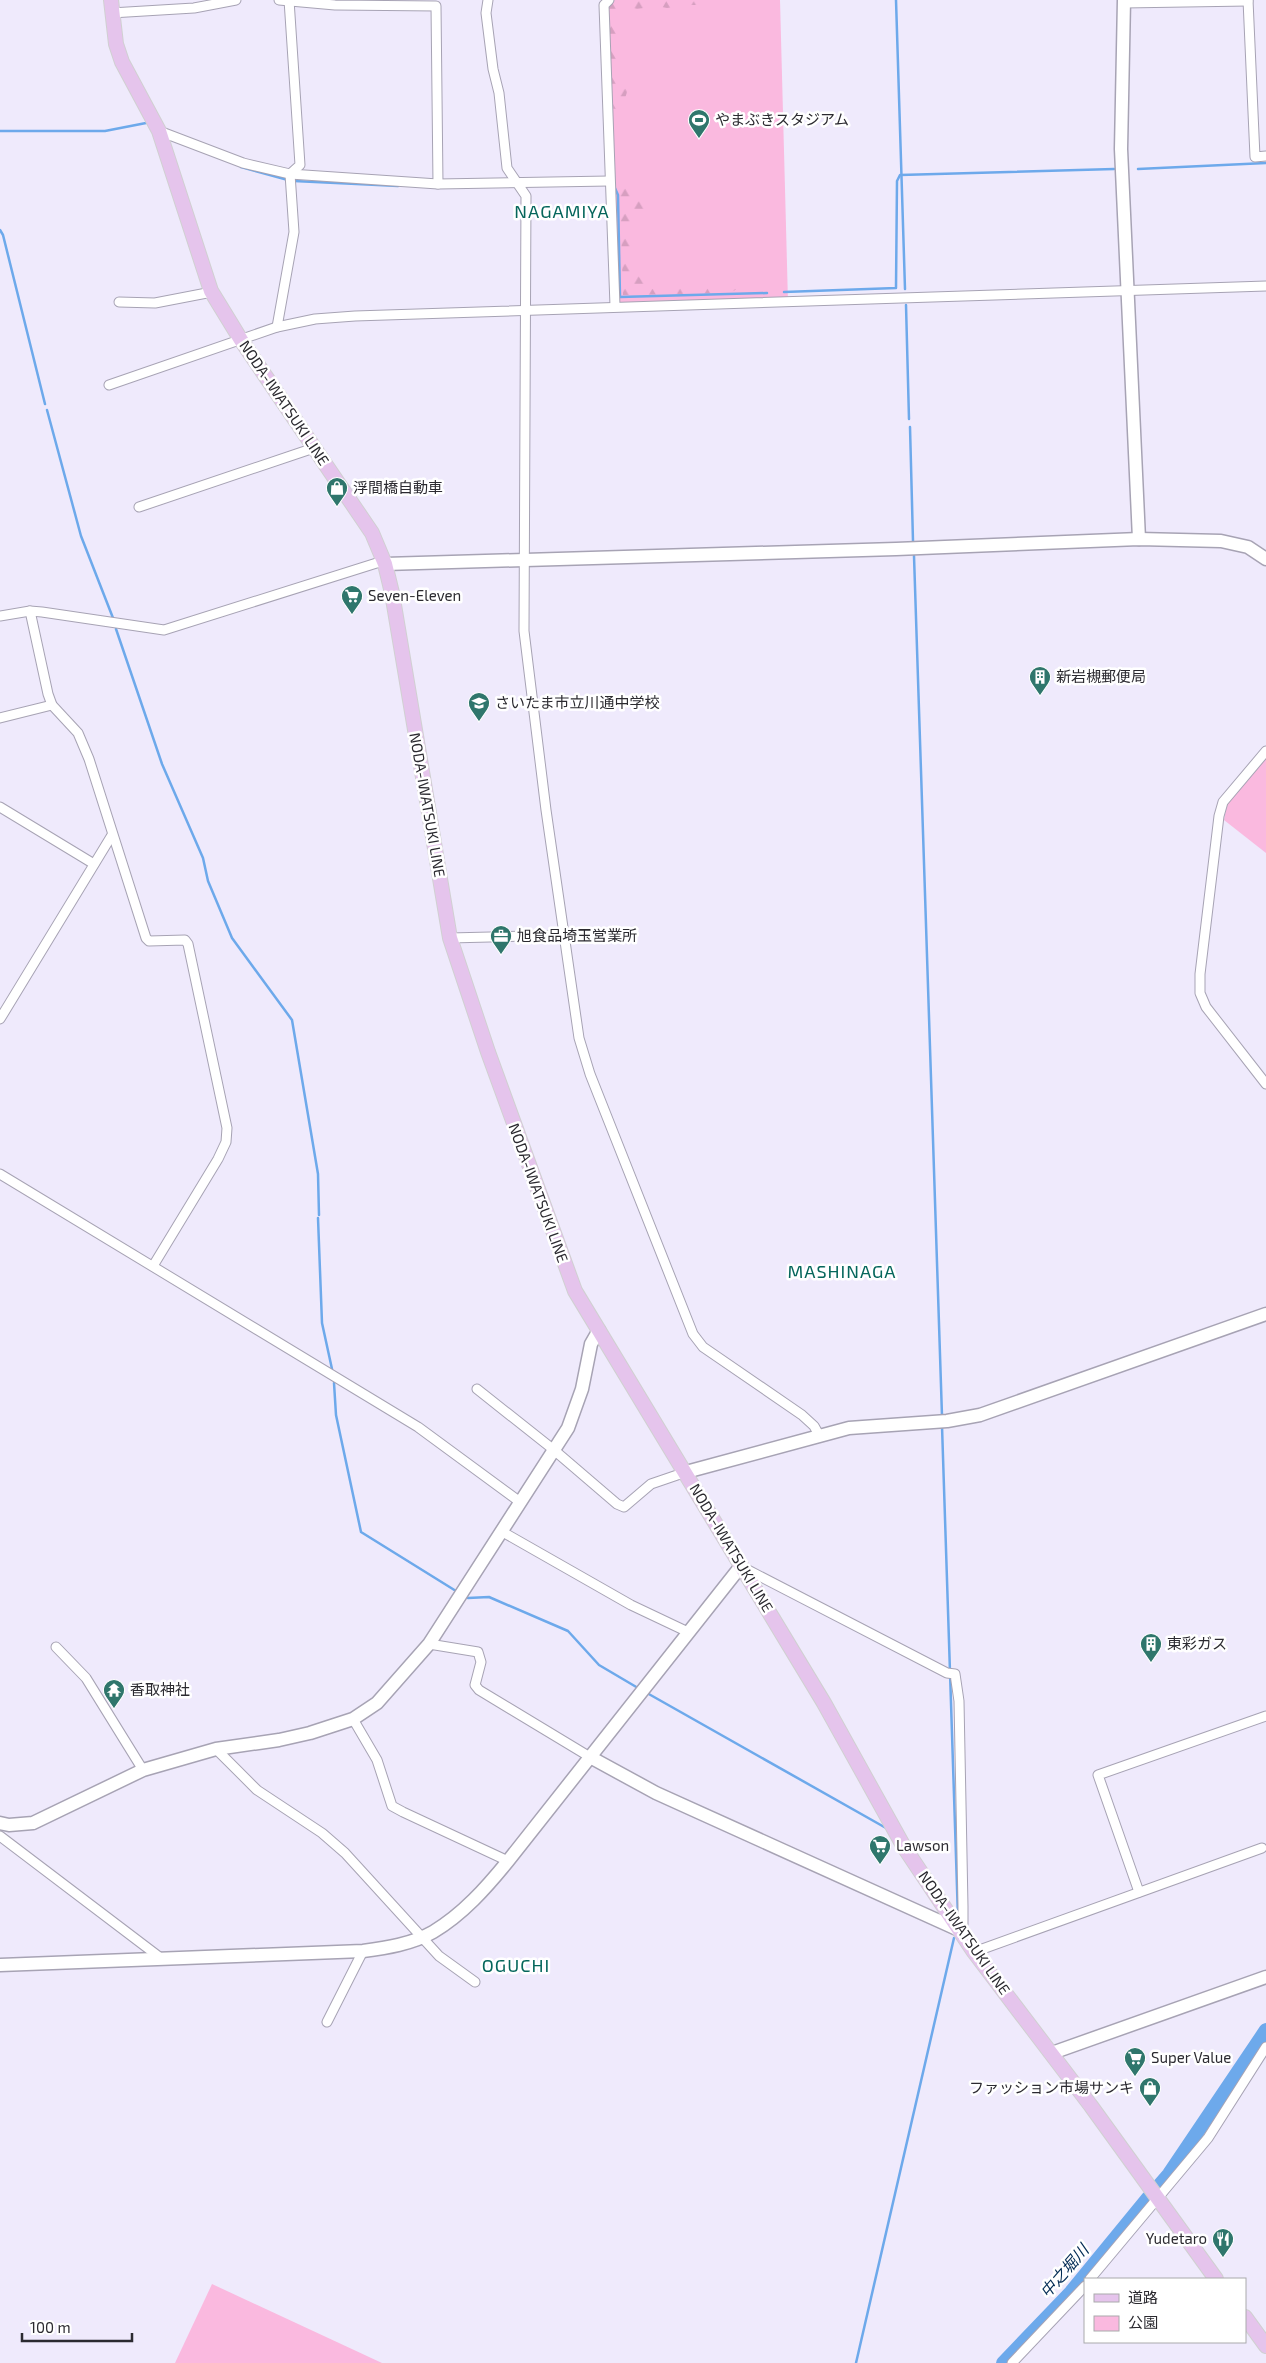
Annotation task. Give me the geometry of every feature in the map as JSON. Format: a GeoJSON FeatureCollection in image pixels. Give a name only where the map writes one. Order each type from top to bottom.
{"type":"FeatureCollection","features":[{"type":"Feature","properties":{"kind":"main road","name":"NODA-IWATSUKI LINE"},"geometry":{"type":"LineString","coordinates":[[111,6],[116,44],[122,62],[159,131],[212,292],[241,340],[372,533],[384,563],[393,602],[450,938],[467,993],[575,1291],[824,1703],[904,1847],[974,1952],[1052,2053],[1215,2278]]}},
{"type":"Feature","properties":{"kind":"main road"},"geometry":{"type":"LineString","coordinates":[[1246,2318],[1266,2346]]}},
{"type":"Feature","properties":{"kind":"street"},"geometry":{"type":"LineString","coordinates":[[111,6],[194,8],[236,0]]}},
{"type":"Feature","properties":{"kind":"street"},"geometry":{"type":"LineString","coordinates":[[279,0],[335,5],[436,6],[438,184]]}},
{"type":"Feature","properties":{"kind":"street"},"geometry":{"type":"LineString","coordinates":[[488,0],[486,13],[493,69],[499,93],[508,168],[526,196],[524,631],[529,686],[579,1038],[590,1074],[693,1334],[703,1347],[802,1415],[814,1426],[819,1435]]}},
{"type":"Feature","properties":{"kind":"street"},"geometry":{"type":"LineString","coordinates":[[609,0],[604,5],[615,306]]}},
{"type":"Feature","properties":{"kind":"street"},"geometry":{"type":"LineString","coordinates":[[1138,539],[1121,148],[1124,2],[1248,0],[1254,157],[1266,156]]}},
{"type":"Feature","properties":{"kind":"street"},"geometry":{"type":"LineString","coordinates":[[277,327],[294,232],[291,177],[300,165],[289,1]]}},
{"type":"Feature","properties":{"kind":"street"},"geometry":{"type":"LineString","coordinates":[[159,131],[243,163],[291,177],[438,184],[609,181]]}},
{"type":"Feature","properties":{"kind":"street"},"geometry":{"type":"LineString","coordinates":[[109,385],[277,327],[315,319],[615,306],[1266,286]]}},
{"type":"Feature","properties":{"kind":"street"},"geometry":{"type":"LineString","coordinates":[[119,302],[155,303],[212,292]]}},
{"type":"Feature","properties":{"kind":"street"},"geometry":{"type":"LineString","coordinates":[[139,506],[314,448]]}},
{"type":"Feature","properties":{"kind":"street"},"geometry":{"type":"LineString","coordinates":[[0,616],[30,612],[164,630],[177,628],[384,563],[524,561],[1138,539],[1221,542],[1248,547],[1266,559]]}},
{"type":"Feature","properties":{"kind":"street"},"geometry":{"type":"LineString","coordinates":[[30,612],[48,694],[52,705],[78,733],[97,782],[112,835],[146,938],[149,941],[185,940],[188,944],[227,1128],[226,1142],[218,1159],[153,1266]]}},
{"type":"Feature","properties":{"kind":"street"},"geometry":{"type":"LineString","coordinates":[[0,718],[52,705]]}},
{"type":"Feature","properties":{"kind":"street"},"geometry":{"type":"LineString","coordinates":[[1266,751],[1223,802],[1200,974],[1200,993],[1206,1007],[1266,1084]]}},
{"type":"Feature","properties":{"kind":"street"},"geometry":{"type":"LineString","coordinates":[[0,807],[94,864]]}},
{"type":"Feature","properties":{"kind":"street"},"geometry":{"type":"LineString","coordinates":[[0,1019],[112,835]]}},
{"type":"Feature","properties":{"kind":"street"},"geometry":{"type":"LineString","coordinates":[[450,938],[565,935]]}},
{"type":"Feature","properties":{"kind":"street"},"geometry":{"type":"LineString","coordinates":[[0,1174],[418,1428],[520,1502]]}},
{"type":"Feature","properties":{"kind":"street"},"geometry":{"type":"LineString","coordinates":[[477,1389],[554,1450],[616,1504],[624,1507],[651,1484],[686,1472],[849,1428],[947,1420],[980,1415],[1266,1314]]}},
{"type":"Feature","properties":{"kind":"street"},"geometry":{"type":"LineString","coordinates":[[0,1823],[9,1825],[33,1824],[143,1770],[216,1749],[279,1740],[310,1733],[353,1719],[377,1703],[429,1644],[568,1428],[582,1389],[591,1344],[599,1330]]}},
{"type":"Feature","properties":{"kind":"street"},"geometry":{"type":"LineString","coordinates":[[501,1531],[631,1605],[688,1632]]}},
{"type":"Feature","properties":{"kind":"street"},"geometry":{"type":"LineString","coordinates":[[0,1965],[362,1951],[393,1947],[432,1933],[468,1906],[508,1861],[590,1757],[688,1632],[741,1566],[951,1674],[959,1701],[963,1924],[957,1927],[656,1793],[590,1757],[478,1690],[474,1685],[481,1662],[478,1652],[429,1644]]}},
{"type":"Feature","properties":{"kind":"street"},"geometry":{"type":"LineString","coordinates":[[56,1647],[86,1678],[143,1770]]}},
{"type":"Feature","properties":{"kind":"street"},"geometry":{"type":"LineString","coordinates":[[1139,1892],[1098,1774],[1266,1716]]}},
{"type":"Feature","properties":{"kind":"street"},"geometry":{"type":"LineString","coordinates":[[353,1719],[377,1760],[392,1806],[508,1861]]}},
{"type":"Feature","properties":{"kind":"street"},"geometry":{"type":"LineString","coordinates":[[216,1749],[257,1790],[322,1833],[345,1853],[439,1956],[475,1982]]}},
{"type":"Feature","properties":{"kind":"street"},"geometry":{"type":"LineString","coordinates":[[0,1836],[162,1959]]}},
{"type":"Feature","properties":{"kind":"street"},"geometry":{"type":"LineString","coordinates":[[974,1952],[1262,1848]]}},
{"type":"Feature","properties":{"kind":"street"},"geometry":{"type":"LineString","coordinates":[[327,2022],[362,1951]]}},
{"type":"Feature","properties":{"kind":"street"},"geometry":{"type":"LineString","coordinates":[[1052,2053],[1266,1977]]}},
{"type":"Feature","properties":{"kind":"street"},"geometry":{"type":"LineString","coordinates":[[1091,2278],[1208,2138],[1266,2047]]}},
{"type":"Feature","properties":{"kind":"street"},"geometry":{"type":"LineString","coordinates":[[1012,2363],[1084,2287]]}},
{"type":"Feature","properties":{"kind":"green space"},"geometry":{"type":"Polygon","coordinates":[[[609,0],[780,0],[788,302],[615,306],[604,5],[609,0]]]}},
{"type":"Feature","properties":{"kind":"green space"},"geometry":{"type":"Polygon","coordinates":[[[719,0],[719,4],[667,8],[657,6],[637,9],[630,7],[616,14],[619,73],[632,88],[628,89],[618,120],[614,121],[608,14],[609,7],[614,1],[719,0]]]}},
{"type":"Feature","properties":{"kind":"green space"},"geometry":{"type":"Polygon","coordinates":[[[616,171],[640,202],[651,212],[642,222],[634,226],[633,235],[633,261],[635,269],[644,283],[651,289],[728,286],[737,289],[730,293],[623,295],[620,195],[616,184],[616,171]]]}},
{"type":"Feature","properties":{"kind":"green space"},"geometry":{"type":"Polygon","coordinates":[[[1266,758],[1266,853],[1224,820],[1227,804],[1266,758]]]}},
{"type":"Feature","properties":{"kind":"green space"},"geometry":{"type":"Polygon","coordinates":[[[212,2284],[382,2363],[175,2363],[212,2284]]]}},
{"type":"Feature","properties":{"kind":"waterway"},"geometry":{"type":"LineString","coordinates":[[896,0],[905,289]]}},
{"type":"Feature","properties":{"kind":"waterway"},"geometry":{"type":"LineString","coordinates":[[0,131],[105,131],[146,123]]}},
{"type":"Feature","properties":{"kind":"waterway"},"geometry":{"type":"LineString","coordinates":[[1138,169],[1266,163]]}},
{"type":"Feature","properties":{"kind":"waterway"},"geometry":{"type":"LineString","coordinates":[[241,167],[288,180]]}},
{"type":"Feature","properties":{"kind":"waterway"},"geometry":{"type":"LineString","coordinates":[[784,292],[896,288],[897,181],[900,175],[1114,169]]}},
{"type":"Feature","properties":{"kind":"waterway"},"geometry":{"type":"LineString","coordinates":[[294,181],[398,186]]}},
{"type":"Feature","properties":{"kind":"waterway"},"geometry":{"type":"LineString","coordinates":[[614,186],[618,195],[620,297],[767,293]]}},
{"type":"Feature","properties":{"kind":"waterway"},"geometry":{"type":"LineString","coordinates":[[0,230],[3,235],[45,404]]}},
{"type":"Feature","properties":{"kind":"waterway"},"geometry":{"type":"LineString","coordinates":[[906,305],[909,419]]}},
{"type":"Feature","properties":{"kind":"waterway"},"geometry":{"type":"LineString","coordinates":[[47,410],[81,536],[113,618]]}},
{"type":"Feature","properties":{"kind":"waterway"},"geometry":{"type":"LineString","coordinates":[[910,427],[913,541]]}},
{"type":"Feature","properties":{"kind":"waterway"},"geometry":{"type":"LineString","coordinates":[[914,556],[942,1416]]}},
{"type":"Feature","properties":{"kind":"waterway"},"geometry":{"type":"LineString","coordinates":[[116,629],[162,764],[203,858],[208,881],[232,938],[292,1020],[318,1174],[319,1215]]}},
{"type":"Feature","properties":{"kind":"waterway"},"geometry":{"type":"LineString","coordinates":[[318,1218],[322,1323],[332,1369]]}},
{"type":"Feature","properties":{"kind":"waterway"},"geometry":{"type":"LineString","coordinates":[[334,1383],[336,1415],[361,1532],[456,1591]]}},
{"type":"Feature","properties":{"kind":"waterway"},"geometry":{"type":"LineString","coordinates":[[942,1426],[958,1918]]}},
{"type":"Feature","properties":{"kind":"waterway"},"geometry":{"type":"LineString","coordinates":[[468,1598],[489,1597],[568,1631],[599,1665],[638,1688]]}},
{"type":"Feature","properties":{"kind":"waterway"},"geometry":{"type":"LineString","coordinates":[[647,1693],[886,1828]]}},
{"type":"Feature","properties":{"kind":"waterway"},"geometry":{"type":"LineString","coordinates":[[856,2363],[954,1938]]}},
{"type":"Feature","properties":{"kind":"waterway","name":"中之堀川"},"geometry":{"type":"LineString","coordinates":[[1156,2189],[1169,2174],[1266,2030]]}},
{"type":"Feature","properties":{"kind":"waterway","name":"中之堀川"},"geometry":{"type":"LineString","coordinates":[[1003,2363],[1071,2292],[1148,2198]]}},
{"type":"Feature","properties":{"kind":"place","name":"やまぶきスタジアム"},"geometry":{"type":"Point","coordinates":[699,139]}},
{"type":"Feature","properties":{"kind":"place","name":"浮間橋自動車"},"geometry":{"type":"Point","coordinates":[337,507]}},
{"type":"Feature","properties":{"kind":"place","name":"Seven-Eleven"},"geometry":{"type":"Point","coordinates":[352,615]}},
{"type":"Feature","properties":{"kind":"place","name":"新岩槻郵便局"},"geometry":{"type":"Point","coordinates":[1040,696]}},
{"type":"Feature","properties":{"kind":"place","name":"さいたま市立川通中学校"},"geometry":{"type":"Point","coordinates":[479,722]}},
{"type":"Feature","properties":{"kind":"place","name":"旭食品埼玉営業所"},"geometry":{"type":"Point","coordinates":[501,955]}},
{"type":"Feature","properties":{"kind":"place","name":"東彩ガス"},"geometry":{"type":"Point","coordinates":[1151,1663]}},
{"type":"Feature","properties":{"kind":"place","name":"香取神社"},"geometry":{"type":"Point","coordinates":[114,1709]}},
{"type":"Feature","properties":{"kind":"place","name":"Lawson"},"geometry":{"type":"Point","coordinates":[880,1865]}},
{"type":"Feature","properties":{"kind":"place","name":"Super Value"},"geometry":{"type":"Point","coordinates":[1135,2077]}},
{"type":"Feature","properties":{"kind":"place","name":"ファッション市場サンキ"},"geometry":{"type":"Point","coordinates":[1150,2107]}},
{"type":"Feature","properties":{"kind":"place","name":"Yudetaro"},"geometry":{"type":"Point","coordinates":[1223,2258]}},
{"type":"Feature","properties":{"kind":"district","name":"NAGAMIYA"},"geometry":{"type":"Point","coordinates":[562,212]}},
{"type":"Feature","properties":{"kind":"district","name":"MASHINAGA"},"geometry":{"type":"Point","coordinates":[842,1272]}},
{"type":"Feature","properties":{"kind":"district","name":"OGUCHI"},"geometry":{"type":"Point","coordinates":[516,1966]}}]}
